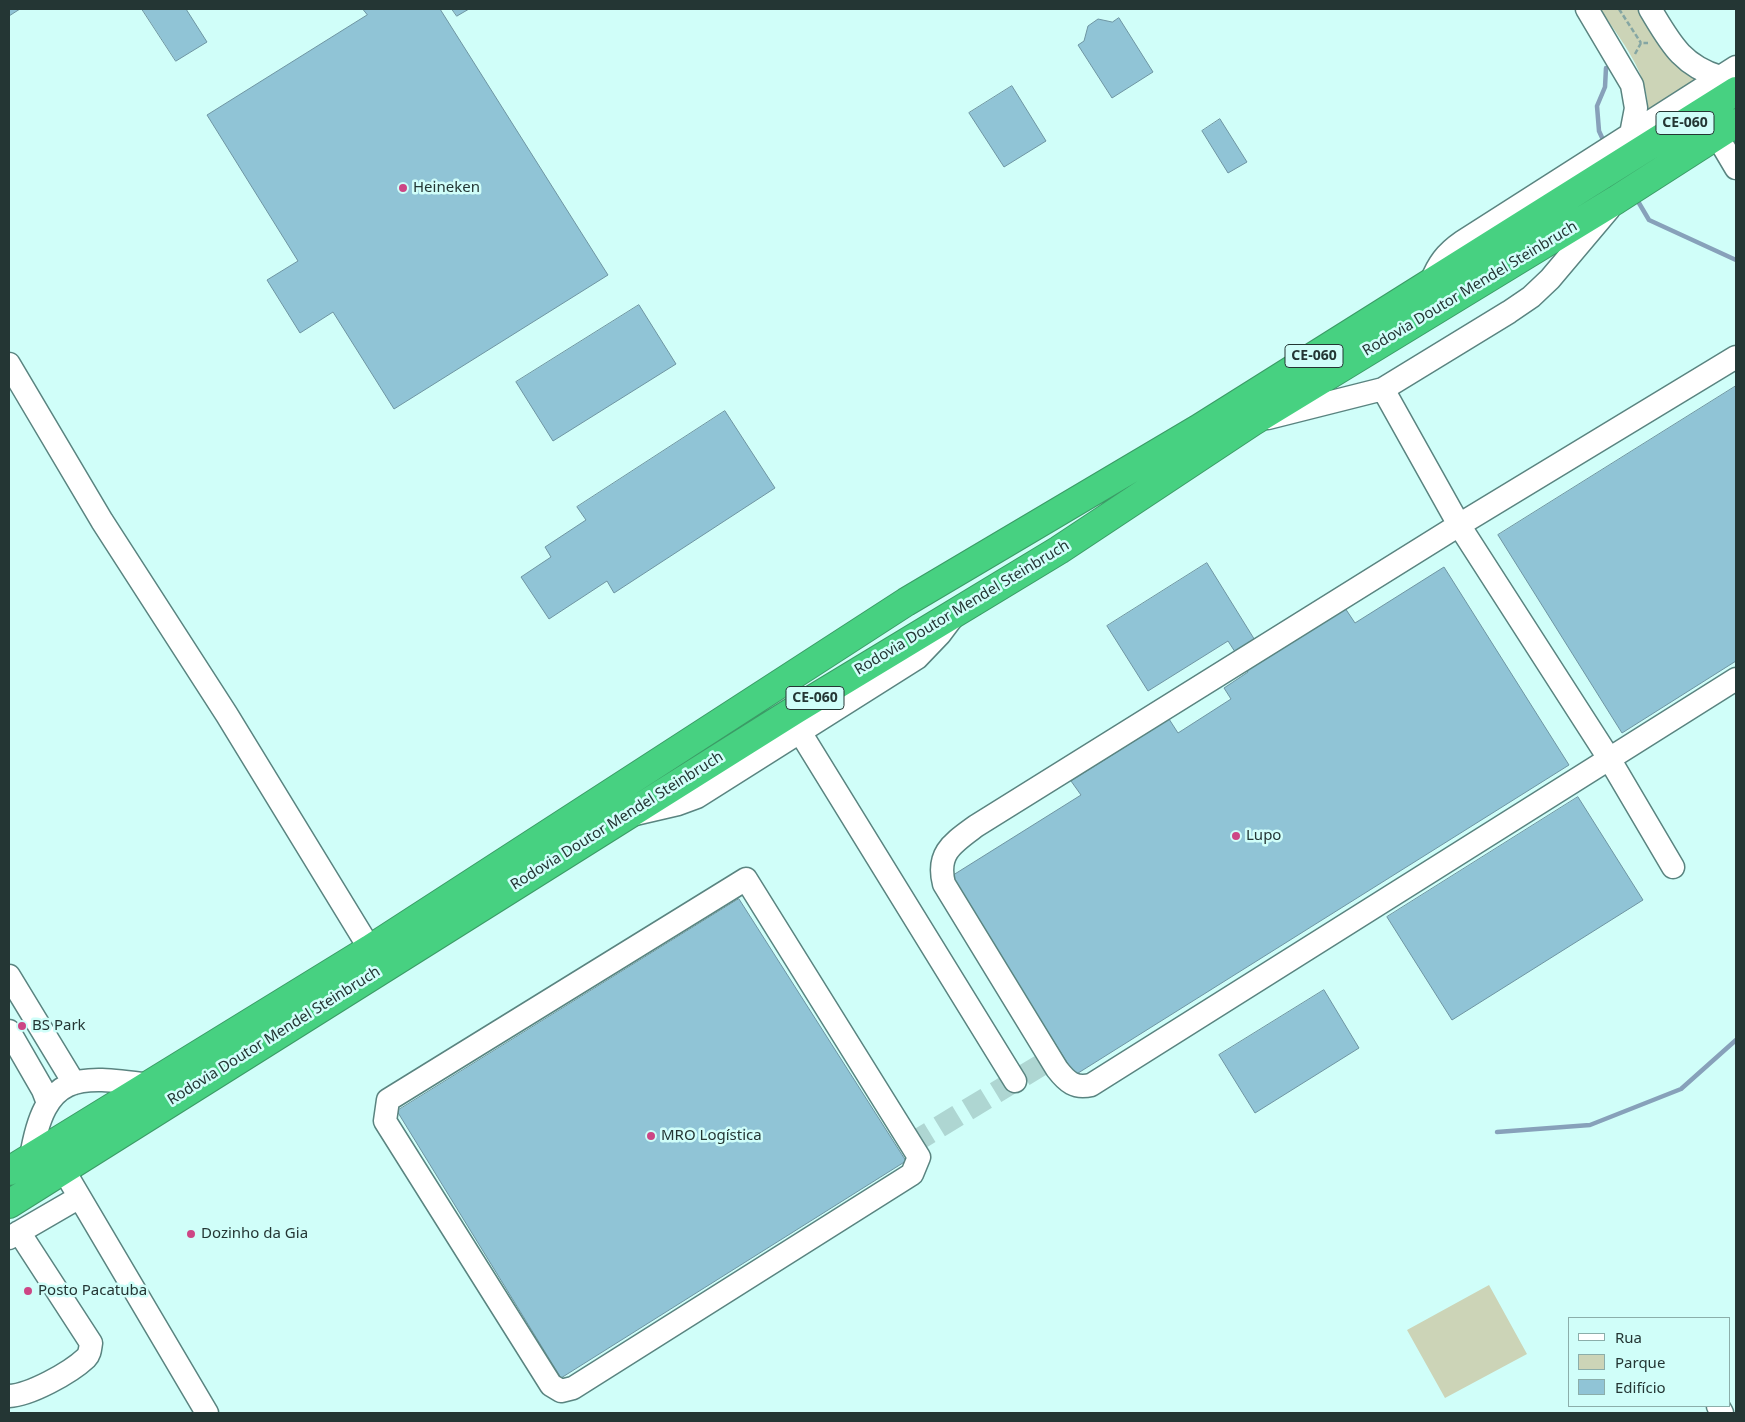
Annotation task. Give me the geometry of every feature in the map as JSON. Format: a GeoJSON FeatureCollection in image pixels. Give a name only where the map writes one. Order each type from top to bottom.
{"type":"FeatureCollection","features":[{"type":"Feature","properties":{"kind":"highway","name":"Rodovia Doutor Mendel Steinbruch"},"geometry":{"type":"LineString","coordinates":[[20,1164],[370,949],[906,602],[1198,429],[1431,282],[1629,143],[1731,78]]}},
{"type":"Feature","properties":{"kind":"highway","name":"Rodovia Doutor Mendel Steinbruch"},"geometry":{"type":"LineString","coordinates":[[20,1198],[63,1169],[794,710],[1059,550],[1252,422],[1629,192],[1726,130]]}},
{"type":"Feature","properties":{"kind":"street"},"geometry":{"type":"LineString","coordinates":[[1587,9],[1632,85],[1636,108],[1629,143]]}},
{"type":"Feature","properties":{"kind":"street"},"geometry":{"type":"LineString","coordinates":[[1650,9],[1677,52],[1684,59],[1707,73],[1731,78]]}},
{"type":"Feature","properties":{"kind":"street"},"geometry":{"type":"LineString","coordinates":[[1726,130],[1736,168]]}},
{"type":"Feature","properties":{"kind":"street"},"geometry":{"type":"LineString","coordinates":[[1252,422],[1383,389],[1531,297],[1550,279],[1629,192]]}},
{"type":"Feature","properties":{"kind":"street"},"geometry":{"type":"LineString","coordinates":[[1736,357],[1459,525],[976,826],[950,847],[943,858],[941,869],[944,884],[1057,1069],[1070,1084],[1083,1087],[1091,1085],[1736,679]]}},
{"type":"Feature","properties":{"kind":"street"},"geometry":{"type":"LineString","coordinates":[[9,364],[102,521],[227,715],[370,949]]}},
{"type":"Feature","properties":{"kind":"street"},"geometry":{"type":"LineString","coordinates":[[1383,389],[1459,525],[1610,760],[1673,867]]}},
{"type":"Feature","properties":{"kind":"street"},"geometry":{"type":"LineString","coordinates":[[626,816],[669,807],[698,797],[917,658],[940,634],[956,613]]}},
{"type":"Feature","properties":{"kind":"street"},"geometry":{"type":"LineString","coordinates":[[800,732],[1015,1081]]}},
{"type":"Feature","properties":{"kind":"street"},"geometry":{"type":"LineString","coordinates":[[746,879],[919,1157],[912,1174],[573,1388],[561,1391],[551,1385],[385,1121],[388,1100],[746,879]]}},
{"type":"Feature","properties":{"kind":"street"},"geometry":{"type":"LineString","coordinates":[[9,976],[74,1083]]}},
{"type":"Feature","properties":{"kind":"street"},"geometry":{"type":"LineString","coordinates":[[9,1031],[17,1055],[48,1103]]}},
{"type":"Feature","properties":{"kind":"street"},"geometry":{"type":"LineString","coordinates":[[17,1055],[49,1043]]}},
{"type":"Feature","properties":{"kind":"street"},"geometry":{"type":"LineString","coordinates":[[20,1164],[42,1112],[48,1103],[64,1088],[74,1083],[95,1079],[150,1085]]}},
{"type":"Feature","properties":{"kind":"street"},"geometry":{"type":"LineString","coordinates":[[63,1169],[78,1198],[207,1413]]}},
{"type":"Feature","properties":{"kind":"street"},"geometry":{"type":"LineString","coordinates":[[20,1198],[47,1216]]}},
{"type":"Feature","properties":{"kind":"street"},"geometry":{"type":"LineString","coordinates":[[9,1396],[30,1392],[45,1384],[85,1358],[90,1352],[91,1343],[14,1235],[78,1198]]}},
{"type":"Feature","properties":{"kind":"path"},"geometry":{"type":"LineString","coordinates":[[1619,9],[1640,43]]}},
{"type":"Feature","properties":{"kind":"path"},"geometry":{"type":"LineString","coordinates":[[1640,43],[1654,43]]}},
{"type":"Feature","properties":{"kind":"path"},"geometry":{"type":"LineString","coordinates":[[1633,60],[1640,43]]}},
{"type":"Feature","properties":{"kind":"green space"},"geometry":{"type":"Polygon","coordinates":[[[1600,9],[1640,9],[1701,79],[1648,112],[1644,84],[1639,71],[1625,45],[1600,9]]]}},
{"type":"Feature","properties":{"kind":"green space"},"geometry":{"type":"Polygon","coordinates":[[[1489,1285],[1527,1354],[1445,1398],[1407,1330],[1489,1285]]]}},
{"type":"Feature","properties":{"kind":"building"},"geometry":{"type":"Polygon","coordinates":[[[9,9],[20,9],[9,16],[9,9]]]}},
{"type":"Feature","properties":{"kind":"building"},"geometry":{"type":"Polygon","coordinates":[[[142,9],[186,9],[207,42],[176,61],[142,9]]]}},
{"type":"Feature","properties":{"kind":"building","name":"Heineken"},"geometry":{"type":"Polygon","coordinates":[[[363,9],[440,9],[608,275],[394,409],[333,312],[300,333],[267,280],[298,261],[207,115],[367,15],[363,9]]]}},
{"type":"Feature","properties":{"kind":"building"},"geometry":{"type":"Polygon","coordinates":[[[452,9],[469,9],[457,16],[452,9]]]}},
{"type":"Feature","properties":{"kind":"building"},"geometry":{"type":"Polygon","coordinates":[[[1119,18],[1153,72],[1112,98],[1078,45],[1084,41],[1088,26],[1098,19],[1112,22],[1119,18]]]}},
{"type":"Feature","properties":{"kind":"building"},"geometry":{"type":"Polygon","coordinates":[[[1012,86],[1046,141],[1004,167],[969,113],[1012,86]]]}},
{"type":"Feature","properties":{"kind":"building"},"geometry":{"type":"Polygon","coordinates":[[[1220,119],[1247,162],[1228,173],[1202,131],[1220,119]]]}},
{"type":"Feature","properties":{"kind":"building"},"geometry":{"type":"Polygon","coordinates":[[[639,305],[676,364],[553,441],[516,382],[639,305]]]}},
{"type":"Feature","properties":{"kind":"building"},"geometry":{"type":"Polygon","coordinates":[[[1736,386],[1736,661],[1622,733],[1498,535],[1736,386]]]}},
{"type":"Feature","properties":{"kind":"building"},"geometry":{"type":"Polygon","coordinates":[[[725,411],[775,488],[614,593],[607,581],[549,619],[521,577],[551,557],[545,547],[586,520],[577,507],[725,411]]]}},
{"type":"Feature","properties":{"kind":"building","name":"Lupo"},"geometry":{"type":"Polygon","coordinates":[[[1207,563],[1266,658],[1345,608],[1355,623],[1444,567],[1569,765],[1075,1075],[950,877],[1081,795],[1071,781],[1169,719],[1178,733],[1231,699],[1224,688],[1248,672],[1228,641],[1148,691],[1107,626],[1207,563]]]}},
{"type":"Feature","properties":{"kind":"building"},"geometry":{"type":"Polygon","coordinates":[[[1578,797],[1643,900],[1452,1020],[1387,917],[1578,797]]]}},
{"type":"Feature","properties":{"kind":"building","name":"MRO Logística"},"geometry":{"type":"Polygon","coordinates":[[[739,899],[906,1161],[561,1378],[397,1111],[739,899]]]}},
{"type":"Feature","properties":{"kind":"building"},"geometry":{"type":"Polygon","coordinates":[[[1324,990],[1359,1048],[1255,1113],[1219,1055],[1324,990]]]}},
{"type":"Feature","properties":{"kind":"waterway"},"geometry":{"type":"LineString","coordinates":[[1605,144],[1599,131],[1597,106],[1605,87],[1606,68]]}},
{"type":"Feature","properties":{"kind":"waterway"},"geometry":{"type":"LineString","coordinates":[[1636,198],[1649,220],[1736,260]]}},
{"type":"Feature","properties":{"kind":"waterway"},"geometry":{"type":"LineString","coordinates":[[1497,1132],[1590,1125],[1681,1089],[1736,1040]]}},
{"type":"Feature","properties":{"kind":"tunnel"},"geometry":{"type":"LineString","coordinates":[[911,1144],[1051,1059]]}},
{"type":"Feature","properties":{"kind":"place","name":"Heineken"},"geometry":{"type":"Point","coordinates":[403,188]}},
{"type":"Feature","properties":{"kind":"place","name":"Lupo"},"geometry":{"type":"Point","coordinates":[1236,836]}},
{"type":"Feature","properties":{"kind":"place","name":"BS Park"},"geometry":{"type":"Point","coordinates":[22,1026]}},
{"type":"Feature","properties":{"kind":"place","name":"MRO Logística"},"geometry":{"type":"Point","coordinates":[651,1136]}},
{"type":"Feature","properties":{"kind":"place","name":"Dozinho da Gia"},"geometry":{"type":"Point","coordinates":[191,1234]}},
{"type":"Feature","properties":{"kind":"place","name":"Posto Pacatuba"},"geometry":{"type":"Point","coordinates":[28,1291]}}]}
